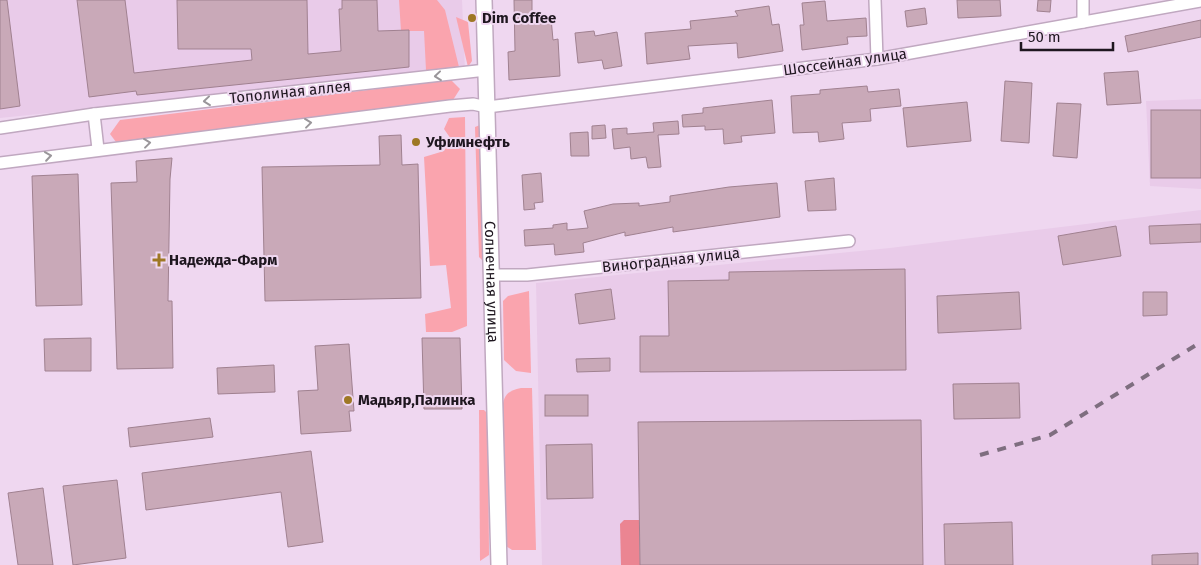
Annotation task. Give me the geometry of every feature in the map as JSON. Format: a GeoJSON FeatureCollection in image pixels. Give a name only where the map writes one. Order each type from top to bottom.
{"type":"FeatureCollection","features":[{"type":"Feature","properties":{"kind":"main road","name":"Солнечная улица"},"geometry":{"type":"LineString","coordinates":[[484,0],[493,275],[499,565]]}},
{"type":"Feature","properties":{"kind":"street"},"geometry":{"type":"LineString","coordinates":[[875,0],[877,59]]}},
{"type":"Feature","properties":{"kind":"street"},"geometry":{"type":"LineString","coordinates":[[1082,22],[1083,0]]}},
{"type":"Feature","properties":{"kind":"street","name":"Шоссейная улица"},"geometry":{"type":"LineString","coordinates":[[487,106],[877,59],[1201,0]]}},
{"type":"Feature","properties":{"kind":"street","name":"Тополиная аллея"},"geometry":{"type":"LineString","coordinates":[[0,128],[94,114],[486,70]]}},
{"type":"Feature","properties":{"kind":"street"},"geometry":{"type":"LineString","coordinates":[[0,163],[98,148],[450,106],[472,104],[487,106]]}},
{"type":"Feature","properties":{"kind":"street"},"geometry":{"type":"LineString","coordinates":[[94,114],[98,148]]}},
{"type":"Feature","properties":{"kind":"street","name":"Виноградная улица"},"geometry":{"type":"LineString","coordinates":[[493,275],[527,275],[849,241]]}},
{"type":"Feature","properties":{"kind":"shaded area"},"geometry":{"type":"Polygon","coordinates":[[[0,0],[462,0],[465,70],[0,118],[0,0]]]}},
{"type":"Feature","properties":{"kind":"shaded area"},"geometry":{"type":"Polygon","coordinates":[[[399,0],[437,0],[445,10],[459,67],[454,71],[426,70],[424,31],[401,31],[399,0]]]}},
{"type":"Feature","properties":{"kind":"shaded area"},"geometry":{"type":"Polygon","coordinates":[[[456,17],[468,22],[472,61],[468,67],[456,17]]]}},
{"type":"Feature","properties":{"kind":"shaded area"},"geometry":{"type":"Polygon","coordinates":[[[451,80],[460,89],[453,100],[116,142],[110,134],[120,120],[451,80]]]}},
{"type":"Feature","properties":{"kind":"shaded area"},"geometry":{"type":"Polygon","coordinates":[[[1201,99],[1201,189],[1150,186],[1146,101],[1201,99]]]}},
{"type":"Feature","properties":{"kind":"shaded area"},"geometry":{"type":"Polygon","coordinates":[[[465,117],[467,326],[452,332],[426,332],[425,314],[451,308],[446,265],[430,266],[424,157],[444,151],[451,139],[444,129],[449,118],[465,117]]]}},
{"type":"Feature","properties":{"kind":"shaded area"},"geometry":{"type":"Polygon","coordinates":[[[480,125],[484,262],[479,257],[475,127],[480,125]]]}},
{"type":"Feature","properties":{"kind":"shaded area"},"geometry":{"type":"Polygon","coordinates":[[[1201,210],[1201,565],[542,565],[536,283],[890,248],[1201,210]]]}},
{"type":"Feature","properties":{"kind":"shaded area"},"geometry":{"type":"Polygon","coordinates":[[[529,291],[531,373],[516,371],[504,360],[503,301],[508,296],[529,291]]]}},
{"type":"Feature","properties":{"kind":"shaded area"},"geometry":{"type":"Polygon","coordinates":[[[521,388],[532,388],[536,550],[512,550],[506,546],[502,409],[507,394],[521,388]]]}},
{"type":"Feature","properties":{"kind":"shaded area"},"geometry":{"type":"Polygon","coordinates":[[[479,410],[484,410],[488,414],[489,555],[480,561],[479,410]]]}},
{"type":"Feature","properties":{"kind":"shaded area"},"geometry":{"type":"Polygon","coordinates":[[[624,520],[639,520],[640,565],[621,565],[620,524],[624,520]]]}},
{"type":"Feature","properties":{"kind":"building"},"geometry":{"type":"Polygon","coordinates":[[[0,0],[7,0],[20,106],[0,109],[0,0]]]}},
{"type":"Feature","properties":{"kind":"building"},"geometry":{"type":"Polygon","coordinates":[[[77,0],[125,0],[134,73],[252,60],[251,49],[178,49],[177,0],[307,0],[308,54],[341,51],[339,9],[342,9],[342,0],[377,0],[378,31],[409,30],[409,67],[137,95],[136,91],[89,97],[77,0]]]}},
{"type":"Feature","properties":{"kind":"building"},"geometry":{"type":"Polygon","coordinates":[[[514,0],[532,0],[532,20],[551,18],[553,40],[558,39],[560,76],[509,80],[508,52],[515,51],[514,0]]]}},
{"type":"Feature","properties":{"kind":"building"},"geometry":{"type":"Polygon","coordinates":[[[957,0],[1000,0],[1001,16],[958,18],[957,0]]]}},
{"type":"Feature","properties":{"kind":"building"},"geometry":{"type":"Polygon","coordinates":[[[1038,0],[1051,0],[1050,12],[1037,11],[1038,0]]]}},
{"type":"Feature","properties":{"kind":"building"},"geometry":{"type":"Polygon","coordinates":[[[825,1],[827,21],[866,18],[867,36],[847,37],[848,44],[802,50],[800,25],[804,25],[802,3],[825,1]]]}},
{"type":"Feature","properties":{"kind":"building"},"geometry":{"type":"Polygon","coordinates":[[[769,6],[772,25],[779,24],[783,51],[738,58],[737,43],[688,46],[690,59],[647,64],[645,33],[691,29],[690,21],[738,16],[735,11],[769,6]]]}},
{"type":"Feature","properties":{"kind":"building"},"geometry":{"type":"Polygon","coordinates":[[[925,8],[927,24],[907,27],[905,11],[925,8]]]}},
{"type":"Feature","properties":{"kind":"building"},"geometry":{"type":"Polygon","coordinates":[[[1201,20],[1201,37],[1128,52],[1125,36],[1201,20]]]}},
{"type":"Feature","properties":{"kind":"building"},"geometry":{"type":"Polygon","coordinates":[[[594,31],[595,36],[617,32],[622,66],[604,69],[602,60],[578,63],[575,33],[594,31]]]}},
{"type":"Feature","properties":{"kind":"building"},"geometry":{"type":"Polygon","coordinates":[[[1138,71],[1141,103],[1107,105],[1104,73],[1138,71]]]}},
{"type":"Feature","properties":{"kind":"building"},"geometry":{"type":"Polygon","coordinates":[[[1005,81],[1032,83],[1029,143],[1001,141],[1005,81]]]}},
{"type":"Feature","properties":{"kind":"building"},"geometry":{"type":"Polygon","coordinates":[[[867,86],[868,92],[899,89],[901,106],[870,109],[871,121],[842,123],[844,139],[819,142],[818,132],[793,133],[791,96],[820,94],[820,90],[867,86]]]}},
{"type":"Feature","properties":{"kind":"building"},"geometry":{"type":"Polygon","coordinates":[[[772,100],[775,133],[741,136],[742,142],[724,144],[723,129],[705,130],[705,126],[683,127],[682,115],[703,113],[703,108],[772,100]]]}},
{"type":"Feature","properties":{"kind":"building"},"geometry":{"type":"Polygon","coordinates":[[[967,102],[971,141],[907,147],[903,108],[967,102]]]}},
{"type":"Feature","properties":{"kind":"building"},"geometry":{"type":"Polygon","coordinates":[[[1057,103],[1081,104],[1077,158],[1053,156],[1057,103]]]}},
{"type":"Feature","properties":{"kind":"building"},"geometry":{"type":"Polygon","coordinates":[[[1151,110],[1201,110],[1201,178],[1151,178],[1151,110]]]}},
{"type":"Feature","properties":{"kind":"building"},"geometry":{"type":"Polygon","coordinates":[[[678,121],[679,134],[658,135],[661,167],[648,168],[646,157],[631,159],[630,147],[614,149],[612,129],[627,128],[627,134],[654,132],[653,123],[678,121]]]}},
{"type":"Feature","properties":{"kind":"building"},"geometry":{"type":"Polygon","coordinates":[[[605,125],[606,138],[592,139],[592,126],[605,125]]]}},
{"type":"Feature","properties":{"kind":"building"},"geometry":{"type":"Polygon","coordinates":[[[588,132],[589,156],[571,156],[570,133],[588,132]]]}},
{"type":"Feature","properties":{"kind":"building"},"geometry":{"type":"Polygon","coordinates":[[[401,135],[402,165],[418,164],[421,298],[265,301],[262,167],[380,165],[379,136],[401,135]]]}},
{"type":"Feature","properties":{"kind":"building"},"geometry":{"type":"Polygon","coordinates":[[[172,158],[168,301],[172,301],[173,368],[117,369],[111,183],[137,182],[136,161],[172,158]]]}},
{"type":"Feature","properties":{"kind":"building"},"geometry":{"type":"Polygon","coordinates":[[[541,173],[543,202],[534,203],[535,209],[524,210],[522,175],[541,173]]]}},
{"type":"Feature","properties":{"kind":"building"},"geometry":{"type":"Polygon","coordinates":[[[78,174],[82,305],[36,306],[32,176],[78,174]]]}},
{"type":"Feature","properties":{"kind":"building"},"geometry":{"type":"Polygon","coordinates":[[[834,178],[836,210],[808,211],[805,181],[834,178]]]}},
{"type":"Feature","properties":{"kind":"building"},"geometry":{"type":"Polygon","coordinates":[[[777,183],[780,217],[673,232],[673,227],[625,236],[625,232],[583,243],[584,252],[555,255],[554,244],[525,246],[524,230],[553,228],[553,225],[567,223],[567,230],[588,228],[584,211],[613,204],[639,203],[639,206],[670,202],[670,196],[729,187],[777,183]]]}},
{"type":"Feature","properties":{"kind":"building"},"geometry":{"type":"Polygon","coordinates":[[[1201,224],[1201,242],[1150,244],[1149,226],[1201,224]]]}},
{"type":"Feature","properties":{"kind":"building"},"geometry":{"type":"Polygon","coordinates":[[[1116,226],[1121,256],[1063,265],[1058,236],[1116,226]]]}},
{"type":"Feature","properties":{"kind":"building"},"geometry":{"type":"Polygon","coordinates":[[[905,269],[906,370],[640,372],[640,336],[669,336],[668,281],[729,280],[729,272],[905,269]]]}},
{"type":"Feature","properties":{"kind":"building"},"geometry":{"type":"Polygon","coordinates":[[[611,289],[615,319],[579,324],[575,294],[611,289]]]}},
{"type":"Feature","properties":{"kind":"building"},"geometry":{"type":"Polygon","coordinates":[[[1019,292],[1021,329],[938,333],[937,296],[1019,292]]]}},
{"type":"Feature","properties":{"kind":"building"},"geometry":{"type":"Polygon","coordinates":[[[1143,292],[1167,292],[1167,315],[1143,316],[1143,292]]]}},
{"type":"Feature","properties":{"kind":"building"},"geometry":{"type":"Polygon","coordinates":[[[91,338],[91,371],[45,371],[44,339],[91,338]]]}},
{"type":"Feature","properties":{"kind":"building"},"geometry":{"type":"Polygon","coordinates":[[[422,338],[460,338],[462,409],[424,409],[422,338]]]}},
{"type":"Feature","properties":{"kind":"building"},"geometry":{"type":"Polygon","coordinates":[[[349,344],[354,411],[349,411],[351,431],[301,434],[298,391],[318,390],[315,346],[349,344]]]}},
{"type":"Feature","properties":{"kind":"building"},"geometry":{"type":"Polygon","coordinates":[[[610,358],[610,371],[577,372],[576,359],[610,358]]]}},
{"type":"Feature","properties":{"kind":"building"},"geometry":{"type":"Polygon","coordinates":[[[274,365],[275,392],[218,394],[217,368],[274,365]]]}},
{"type":"Feature","properties":{"kind":"building"},"geometry":{"type":"Polygon","coordinates":[[[1019,383],[1020,418],[954,419],[953,384],[1019,383]]]}},
{"type":"Feature","properties":{"kind":"building"},"geometry":{"type":"Polygon","coordinates":[[[545,395],[588,395],[588,416],[545,416],[545,395]]]}},
{"type":"Feature","properties":{"kind":"building"},"geometry":{"type":"Polygon","coordinates":[[[210,418],[213,437],[130,447],[128,428],[210,418]]]}},
{"type":"Feature","properties":{"kind":"building"},"geometry":{"type":"Polygon","coordinates":[[[921,420],[923,565],[640,565],[638,422],[921,420]]]}},
{"type":"Feature","properties":{"kind":"building"},"geometry":{"type":"Polygon","coordinates":[[[592,444],[593,498],[547,499],[546,445],[592,444]]]}},
{"type":"Feature","properties":{"kind":"building"},"geometry":{"type":"Polygon","coordinates":[[[311,451],[323,542],[288,547],[281,492],[146,510],[142,473],[311,451]]]}},
{"type":"Feature","properties":{"kind":"building"},"geometry":{"type":"Polygon","coordinates":[[[117,480],[126,558],[73,565],[63,486],[117,480]]]}},
{"type":"Feature","properties":{"kind":"building"},"geometry":{"type":"Polygon","coordinates":[[[43,488],[53,565],[18,565],[8,493],[43,488]]]}},
{"type":"Feature","properties":{"kind":"building"},"geometry":{"type":"Polygon","coordinates":[[[1012,522],[1013,565],[945,565],[944,524],[1012,522]]]}},
{"type":"Feature","properties":{"kind":"building"},"geometry":{"type":"Polygon","coordinates":[[[1198,553],[1198,565],[1152,565],[1152,555],[1198,553]]]}},
{"type":"Feature","properties":{"kind":"railway"},"geometry":{"type":"LineString","coordinates":[[980,455],[1050,435],[1201,342]]}},
{"type":"Feature","properties":{"kind":"place","name":"Dim Coffee"},"geometry":{"type":"Point","coordinates":[472,18]}},
{"type":"Feature","properties":{"kind":"place","name":"Уфимнефть"},"geometry":{"type":"Point","coordinates":[416,142]}},
{"type":"Feature","properties":{"kind":"place","name":"Надежда-Фарм"},"geometry":{"type":"Point","coordinates":[159,260]}},
{"type":"Feature","properties":{"kind":"place","name":"Мадьяр,Палинка"},"geometry":{"type":"Point","coordinates":[348,400]}}]}
